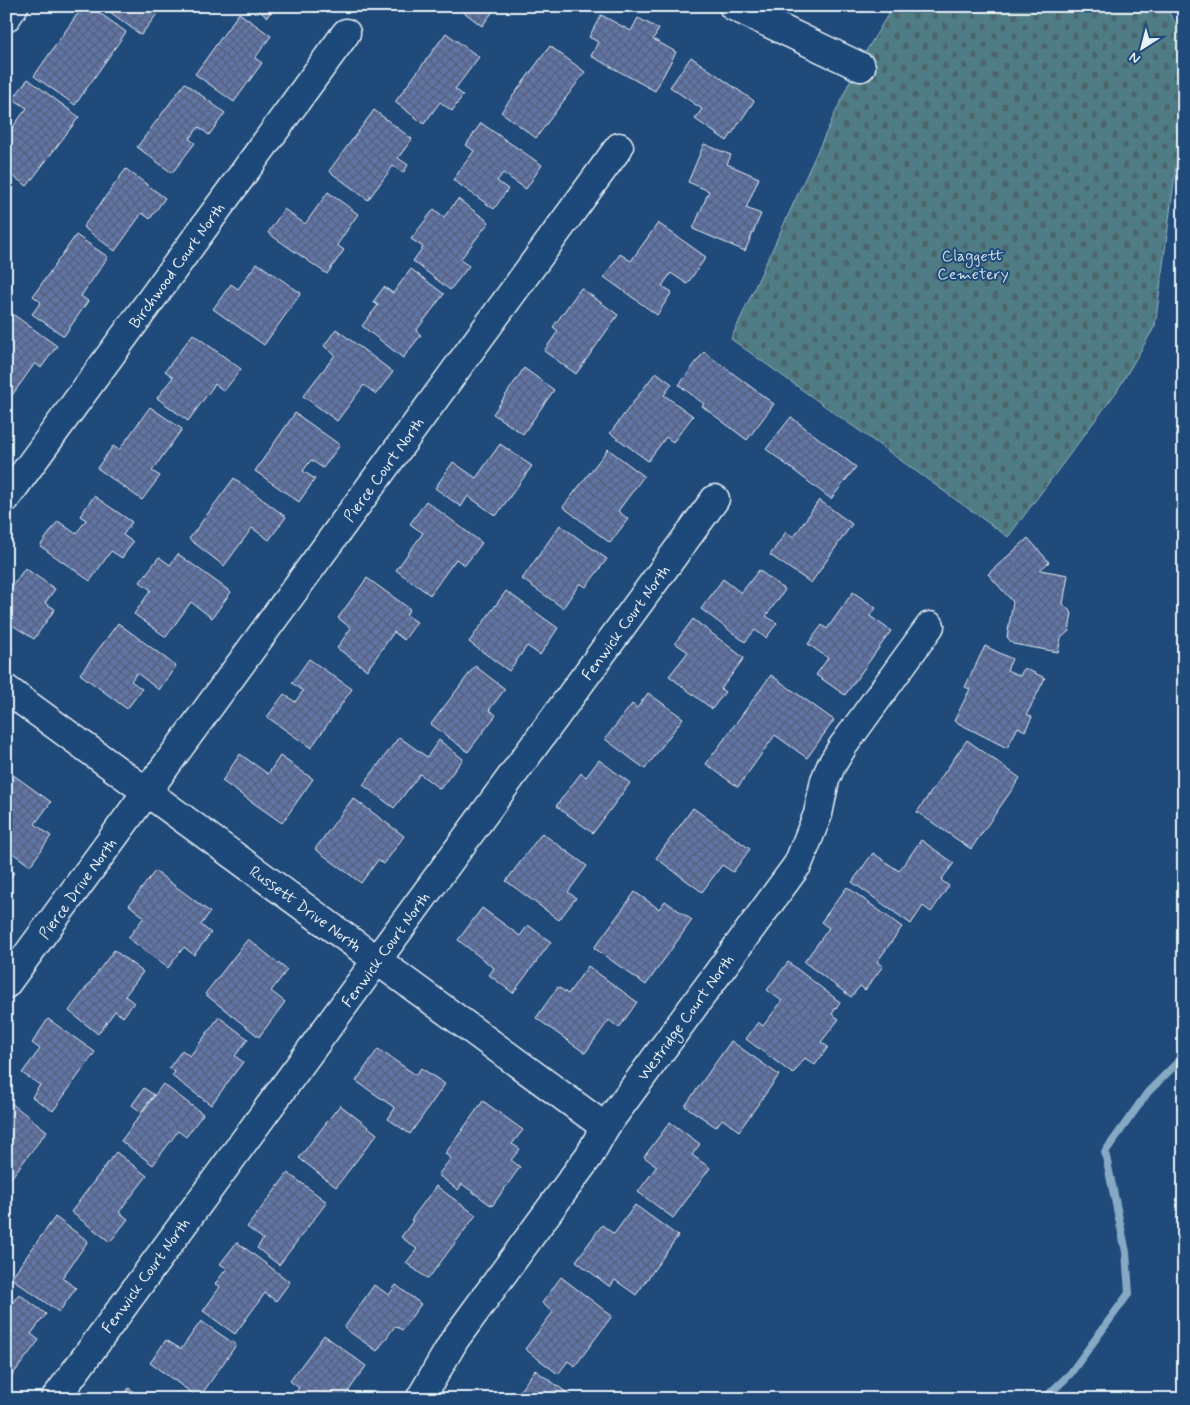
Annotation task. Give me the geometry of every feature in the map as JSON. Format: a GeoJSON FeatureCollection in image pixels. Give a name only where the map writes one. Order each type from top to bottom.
{"type":"FeatureCollection","features":[{"type":"Feature","properties":{"kind":"street"},"geometry":{"type":"LineString","coordinates":[[6,18],[14,6]]}},
{"type":"Feature","properties":{"kind":"street"},"geometry":{"type":"LineString","coordinates":[[733,6],[861,67]]}},
{"type":"Feature","properties":{"kind":"street","name":"Birchwood Court North"},"geometry":{"type":"LineString","coordinates":[[6,498],[346,33]]}},
{"type":"Feature","properties":{"kind":"street","name":"Pierce Court North"},"geometry":{"type":"LineString","coordinates":[[147,792],[619,146]]}},
{"type":"Feature","properties":{"kind":"street","name":"Fenwick Court North"},"geometry":{"type":"LineString","coordinates":[[55,1399],[716,499]]}},
{"type":"Feature","properties":{"kind":"street","name":"Westridge Court North"},"geometry":{"type":"LineString","coordinates":[[420,1399],[455,1339],[589,1156],[605,1128],[798,864],[818,814],[825,780],[831,766],[843,746],[930,626]]}},
{"type":"Feature","properties":{"kind":"street","name":"Russett Drive North"},"geometry":{"type":"LineString","coordinates":[[6,689],[605,1128]]}},
{"type":"Feature","properties":{"kind":"street","name":"Pierce Drive North"},"geometry":{"type":"LineString","coordinates":[[6,984],[147,792]]}},
{"type":"Feature","properties":{"kind":"green space","name":"Claggett Cemetery"},"geometry":{"type":"Polygon","coordinates":[[[893,6],[1165,6],[1184,37],[1184,106],[1155,326],[1117,391],[1008,537],[731,339],[855,70],[893,6]]]}},
{"type":"Feature","properties":{"kind":"building"},"geometry":{"type":"Polygon","coordinates":[[[83,6],[90,6],[126,32],[75,105],[34,76],[83,6]]]}},
{"type":"Feature","properties":{"kind":"building"},"geometry":{"type":"Polygon","coordinates":[[[102,6],[163,6],[141,35],[102,6]]]}},
{"type":"Feature","properties":{"kind":"building"},"geometry":{"type":"Polygon","coordinates":[[[253,6],[275,6],[267,17],[253,6]]]}},
{"type":"Feature","properties":{"kind":"building"},"geometry":{"type":"Polygon","coordinates":[[[456,6],[497,6],[482,26],[456,6]]]}},
{"type":"Feature","properties":{"kind":"building"},"geometry":{"type":"Polygon","coordinates":[[[239,13],[271,36],[255,58],[262,63],[234,102],[195,74],[239,13]]]}},
{"type":"Feature","properties":{"kind":"building"},"geometry":{"type":"Polygon","coordinates":[[[601,15],[631,31],[638,18],[659,29],[653,39],[676,52],[655,91],[591,56],[598,42],[589,37],[601,15]]]}},
{"type":"Feature","properties":{"kind":"building"},"geometry":{"type":"Polygon","coordinates":[[[446,33],[479,57],[455,89],[463,95],[452,111],[440,102],[424,124],[395,102],[446,33]]]}},
{"type":"Feature","properties":{"kind":"building"},"geometry":{"type":"Polygon","coordinates":[[[550,46],[585,72],[536,138],[501,112],[550,46]]]}},
{"type":"Feature","properties":{"kind":"building"},"geometry":{"type":"Polygon","coordinates":[[[691,57],[754,101],[727,141],[695,119],[702,109],[670,87],[691,57]]]}},
{"type":"Feature","properties":{"kind":"building"},"geometry":{"type":"Polygon","coordinates":[[[28,79],[79,117],[27,186],[6,171],[6,136],[27,108],[13,99],[28,79]]]}},
{"type":"Feature","properties":{"kind":"building"},"geometry":{"type":"Polygon","coordinates":[[[185,83],[225,113],[209,135],[199,127],[189,139],[195,143],[172,173],[137,147],[185,83]]]}},
{"type":"Feature","properties":{"kind":"building"},"geometry":{"type":"Polygon","coordinates":[[[374,110],[412,139],[398,158],[408,165],[403,173],[393,166],[368,200],[329,171],[374,110]]]}},
{"type":"Feature","properties":{"kind":"building"},"geometry":{"type":"Polygon","coordinates":[[[481,123],[542,165],[526,189],[503,173],[497,181],[508,189],[494,209],[453,180],[474,151],[466,145],[481,123]]]}},
{"type":"Feature","properties":{"kind":"building"},"geometry":{"type":"Polygon","coordinates":[[[704,144],[731,155],[727,164],[759,178],[746,208],[761,214],[745,251],[693,229],[709,191],[688,182],[704,144]]]}},
{"type":"Feature","properties":{"kind":"building"},"geometry":{"type":"Polygon","coordinates":[[[126,169],[165,198],[150,219],[142,213],[115,251],[83,227],[126,169]]]}},
{"type":"Feature","properties":{"kind":"building"},"geometry":{"type":"Polygon","coordinates":[[[6,182],[14,188],[6,197],[6,182]]]}},
{"type":"Feature","properties":{"kind":"building"},"geometry":{"type":"Polygon","coordinates":[[[328,192],[358,214],[337,245],[344,250],[327,274],[268,233],[284,209],[305,224],[328,192]]]}},
{"type":"Feature","properties":{"kind":"building"},"geometry":{"type":"Polygon","coordinates":[[[458,199],[489,222],[460,260],[469,266],[450,290],[413,261],[423,247],[411,239],[434,209],[444,217],[458,199]]]}},
{"type":"Feature","properties":{"kind":"building"},"geometry":{"type":"Polygon","coordinates":[[[658,223],[706,257],[687,284],[671,273],[662,286],[672,292],[657,315],[604,277],[620,254],[631,261],[658,223]]]}},
{"type":"Feature","properties":{"kind":"building"},"geometry":{"type":"Polygon","coordinates":[[[76,235],[108,257],[81,296],[88,301],[64,336],[32,314],[41,302],[33,296],[76,235]]]}},
{"type":"Feature","properties":{"kind":"building"},"geometry":{"type":"Polygon","coordinates":[[[257,263],[301,293],[264,345],[213,309],[231,284],[238,289],[257,263]]]}},
{"type":"Feature","properties":{"kind":"building"},"geometry":{"type":"Polygon","coordinates":[[[411,269],[444,294],[416,331],[421,335],[403,358],[362,326],[378,305],[373,302],[384,287],[393,293],[411,269]]]}},
{"type":"Feature","properties":{"kind":"building"},"geometry":{"type":"Polygon","coordinates":[[[581,288],[618,315],[576,374],[544,351],[558,331],[553,327],[581,288]]]}},
{"type":"Feature","properties":{"kind":"building"},"geometry":{"type":"Polygon","coordinates":[[[7,310],[57,346],[41,368],[35,363],[8,401],[6,399],[7,310]]]}},
{"type":"Feature","properties":{"kind":"building"},"geometry":{"type":"Polygon","coordinates":[[[336,329],[393,372],[376,394],[364,385],[337,421],[303,396],[335,355],[324,346],[336,329]]]}},
{"type":"Feature","properties":{"kind":"building"},"geometry":{"type":"Polygon","coordinates":[[[193,334],[241,369],[224,391],[215,384],[188,421],[157,398],[173,377],[165,371],[193,334]]]}},
{"type":"Feature","properties":{"kind":"building"},"geometry":{"type":"Polygon","coordinates":[[[704,352],[774,404],[747,440],[702,406],[704,404],[679,385],[704,352]]]}},
{"type":"Feature","properties":{"kind":"building"},"geometry":{"type":"Polygon","coordinates":[[[524,368],[554,390],[523,434],[493,414],[524,368]]]}},
{"type":"Feature","properties":{"kind":"building"},"geometry":{"type":"Polygon","coordinates":[[[656,372],[672,384],[664,395],[693,416],[673,442],[666,437],[648,461],[610,433],[656,372]]]}},
{"type":"Feature","properties":{"kind":"building"},"geometry":{"type":"Polygon","coordinates":[[[150,407],[182,429],[152,471],[160,476],[142,500],[97,468],[113,446],[119,450],[150,407]]]}},
{"type":"Feature","properties":{"kind":"building"},"geometry":{"type":"Polygon","coordinates":[[[295,413],[340,445],[323,468],[311,460],[303,471],[315,479],[299,502],[255,471],[295,413]]]}},
{"type":"Feature","properties":{"kind":"building"},"geometry":{"type":"Polygon","coordinates":[[[791,417],[856,467],[831,499],[766,449],[791,417]]]}},
{"type":"Feature","properties":{"kind":"building"},"geometry":{"type":"Polygon","coordinates":[[[500,444],[532,466],[496,516],[468,496],[461,507],[435,488],[453,462],[476,478],[500,444]]]}},
{"type":"Feature","properties":{"kind":"building"},"geometry":{"type":"Polygon","coordinates":[[[608,449],[644,476],[618,511],[628,519],[610,543],[563,507],[608,449]]]}},
{"type":"Feature","properties":{"kind":"building"},"geometry":{"type":"Polygon","coordinates":[[[234,478],[286,517],[269,540],[252,528],[224,566],[189,539],[234,478]]]}},
{"type":"Feature","properties":{"kind":"building"},"geometry":{"type":"Polygon","coordinates":[[[94,496],[132,522],[123,535],[133,542],[122,558],[111,551],[90,581],[40,546],[58,521],[76,534],[86,520],[80,516],[94,496]]]}},
{"type":"Feature","properties":{"kind":"building"},"geometry":{"type":"Polygon","coordinates":[[[819,500],[852,524],[811,583],[770,555],[786,532],[794,537],[819,500]]]}},
{"type":"Feature","properties":{"kind":"building"},"geometry":{"type":"Polygon","coordinates":[[[426,501],[482,543],[465,565],[456,559],[430,595],[396,570],[423,533],[410,524],[426,501]]]}},
{"type":"Feature","properties":{"kind":"building"},"geometry":{"type":"Polygon","coordinates":[[[560,525],[607,559],[586,587],[580,583],[563,608],[522,579],[560,525]]]}},
{"type":"Feature","properties":{"kind":"building"},"geometry":{"type":"Polygon","coordinates":[[[1028,538],[1049,562],[1040,570],[1068,575],[1063,604],[1072,613],[1069,631],[1061,638],[1058,652],[1013,644],[1007,637],[1013,602],[988,574],[1028,538]]]}},
{"type":"Feature","properties":{"kind":"building"},"geometry":{"type":"Polygon","coordinates":[[[178,554],[231,592],[212,618],[191,602],[166,637],[134,614],[151,590],[140,582],[159,557],[170,565],[178,554]]]}},
{"type":"Feature","properties":{"kind":"building"},"geometry":{"type":"Polygon","coordinates":[[[25,568],[55,589],[45,603],[55,609],[34,639],[6,621],[6,595],[25,568]]]}},
{"type":"Feature","properties":{"kind":"building"},"geometry":{"type":"Polygon","coordinates":[[[759,570],[785,590],[766,616],[777,623],[766,638],[755,630],[745,642],[701,609],[723,579],[741,593],[759,570]]]}},
{"type":"Feature","properties":{"kind":"building"},"geometry":{"type":"Polygon","coordinates":[[[367,578],[410,609],[406,615],[417,622],[404,640],[394,632],[367,670],[337,648],[351,628],[338,618],[367,578]]]}},
{"type":"Feature","properties":{"kind":"building"},"geometry":{"type":"Polygon","coordinates":[[[506,591],[558,628],[540,655],[527,646],[509,671],[469,642],[506,591]]]}},
{"type":"Feature","properties":{"kind":"building"},"geometry":{"type":"Polygon","coordinates":[[[853,592],[876,608],[870,616],[891,631],[845,695],[816,675],[828,658],[808,644],[822,625],[827,629],[853,592]]]}},
{"type":"Feature","properties":{"kind":"building"},"geometry":{"type":"Polygon","coordinates":[[[693,619],[744,658],[721,689],[725,692],[712,709],[669,676],[688,652],[675,643],[693,619]]]}},
{"type":"Feature","properties":{"kind":"building"},"geometry":{"type":"Polygon","coordinates":[[[118,623],[176,666],[159,690],[137,673],[131,681],[142,689],[127,709],[80,674],[118,623]]]}},
{"type":"Feature","properties":{"kind":"building"},"geometry":{"type":"Polygon","coordinates":[[[985,646],[1012,659],[1007,670],[1020,676],[1024,668],[1045,678],[1027,714],[1032,717],[1025,731],[1018,727],[1007,748],[954,721],[970,689],[965,687],[985,646]]]}},
{"type":"Feature","properties":{"kind":"building"},"geometry":{"type":"Polygon","coordinates":[[[309,659],[352,689],[311,748],[267,717],[284,694],[295,702],[303,691],[292,683],[309,659]]]}},
{"type":"Feature","properties":{"kind":"building"},"geometry":{"type":"Polygon","coordinates":[[[475,666],[505,689],[489,710],[496,715],[468,752],[431,724],[475,666]]]}},
{"type":"Feature","properties":{"kind":"building"},"geometry":{"type":"Polygon","coordinates":[[[771,675],[834,720],[807,758],[775,735],[738,787],[706,764],[771,675]]]}},
{"type":"Feature","properties":{"kind":"building"},"geometry":{"type":"Polygon","coordinates":[[[648,693],[683,718],[645,769],[605,739],[632,704],[637,708],[648,693]]]}},
{"type":"Feature","properties":{"kind":"building"},"geometry":{"type":"Polygon","coordinates":[[[399,737],[427,757],[439,740],[463,759],[440,789],[420,774],[394,808],[363,785],[399,737]]]}},
{"type":"Feature","properties":{"kind":"building"},"geometry":{"type":"Polygon","coordinates":[[[967,740],[1020,778],[971,849],[917,812],[967,740]]]}},
{"type":"Feature","properties":{"kind":"building"},"geometry":{"type":"Polygon","coordinates":[[[240,754],[268,774],[280,756],[313,779],[282,823],[222,781],[240,754]]]}},
{"type":"Feature","properties":{"kind":"building"},"geometry":{"type":"Polygon","coordinates":[[[599,760],[630,783],[593,833],[556,806],[581,773],[586,777],[599,760]]]}},
{"type":"Feature","properties":{"kind":"building"},"geometry":{"type":"Polygon","coordinates":[[[12,774],[51,802],[35,824],[51,836],[30,866],[6,848],[6,782],[12,774]]]}},
{"type":"Feature","properties":{"kind":"building"},"geometry":{"type":"Polygon","coordinates":[[[353,798],[404,836],[384,864],[378,860],[361,883],[315,849],[353,798]]]}},
{"type":"Feature","properties":{"kind":"building"},"geometry":{"type":"Polygon","coordinates":[[[693,808],[750,849],[733,872],[722,865],[702,892],[656,858],[693,808]]]}},
{"type":"Feature","properties":{"kind":"building"},"geometry":{"type":"Polygon","coordinates":[[[542,833],[587,866],[568,892],[576,898],[559,920],[506,881],[542,833]]]}},
{"type":"Feature","properties":{"kind":"building"},"geometry":{"type":"Polygon","coordinates":[[[921,840],[954,863],[941,880],[949,886],[931,912],[923,906],[911,924],[852,882],[873,853],[899,871],[921,840]]]}},
{"type":"Feature","properties":{"kind":"building"},"geometry":{"type":"Polygon","coordinates":[[[6,867],[14,873],[6,883],[6,867]]]}},
{"type":"Feature","properties":{"kind":"building"},"geometry":{"type":"Polygon","coordinates":[[[155,871],[210,912],[201,925],[211,933],[194,955],[184,947],[168,968],[128,938],[144,917],[129,905],[155,871]]]}},
{"type":"Feature","properties":{"kind":"building"},"geometry":{"type":"Polygon","coordinates":[[[847,887],[902,927],[877,962],[883,966],[865,990],[860,986],[851,997],[804,962],[829,928],[821,922],[847,887]]]}},
{"type":"Feature","properties":{"kind":"building"},"geometry":{"type":"Polygon","coordinates":[[[635,892],[659,909],[665,901],[692,920],[646,985],[594,948],[635,892]]]}},
{"type":"Feature","properties":{"kind":"building"},"geometry":{"type":"Polygon","coordinates":[[[482,908],[520,936],[528,925],[551,942],[513,993],[489,975],[494,968],[458,940],[482,908]]]}},
{"type":"Feature","properties":{"kind":"building"},"geometry":{"type":"Polygon","coordinates":[[[248,939],[287,970],[271,991],[285,1002],[259,1037],[205,994],[248,939]]]}},
{"type":"Feature","properties":{"kind":"building"},"geometry":{"type":"Polygon","coordinates":[[[114,950],[143,972],[125,996],[134,1003],[123,1017],[115,1011],[98,1034],[69,1011],[114,950]]]}},
{"type":"Feature","properties":{"kind":"building"},"geometry":{"type":"Polygon","coordinates":[[[788,962],[840,1002],[832,1014],[839,1019],[821,1042],[828,1047],[815,1065],[805,1058],[793,1074],[746,1039],[758,1022],[763,1026],[782,1001],[767,990],[788,962]]]}},
{"type":"Feature","properties":{"kind":"building"},"geometry":{"type":"Polygon","coordinates":[[[588,966],[637,1002],[619,1028],[609,1020],[585,1053],[536,1018],[558,987],[568,994],[588,966]]]}},
{"type":"Feature","properties":{"kind":"building"},"geometry":{"type":"Polygon","coordinates":[[[219,1017],[248,1039],[235,1056],[243,1062],[211,1105],[172,1076],[175,1072],[169,1068],[182,1050],[190,1056],[219,1017]]]}},
{"type":"Feature","properties":{"kind":"building"},"geometry":{"type":"Polygon","coordinates":[[[48,1019],[95,1052],[53,1111],[32,1097],[40,1085],[22,1073],[40,1049],[32,1043],[48,1019]]]}},
{"type":"Feature","properties":{"kind":"building"},"geometry":{"type":"Polygon","coordinates":[[[731,1041],[779,1075],[739,1131],[722,1119],[716,1127],[685,1106],[731,1041]]]}},
{"type":"Feature","properties":{"kind":"building"},"geometry":{"type":"Polygon","coordinates":[[[378,1049],[416,1075],[421,1068],[445,1084],[410,1134],[388,1119],[395,1108],[356,1081],[378,1049]]]}},
{"type":"Feature","properties":{"kind":"building"},"geometry":{"type":"Polygon","coordinates":[[[163,1084],[203,1114],[186,1137],[178,1131],[153,1165],[121,1141],[163,1084]]]}},
{"type":"Feature","properties":{"kind":"building"},"geometry":{"type":"Polygon","coordinates":[[[144,1088],[154,1095],[141,1112],[132,1105],[144,1088]]]}},
{"type":"Feature","properties":{"kind":"building"},"geometry":{"type":"Polygon","coordinates":[[[7,1100],[47,1131],[8,1182],[6,1181],[7,1100]]]}},
{"type":"Feature","properties":{"kind":"building"},"geometry":{"type":"Polygon","coordinates":[[[483,1101],[523,1130],[512,1144],[520,1149],[511,1160],[520,1167],[492,1206],[462,1184],[458,1190],[438,1175],[451,1158],[445,1154],[483,1101]]]}},
{"type":"Feature","properties":{"kind":"building"},"geometry":{"type":"Polygon","coordinates":[[[340,1105],[377,1134],[336,1187],[299,1158],[340,1105]]]}},
{"type":"Feature","properties":{"kind":"building"},"geometry":{"type":"Polygon","coordinates":[[[670,1122],[700,1144],[692,1155],[710,1168],[673,1218],[638,1192],[657,1166],[644,1157],[670,1122]]]}},
{"type":"Feature","properties":{"kind":"building"},"geometry":{"type":"Polygon","coordinates":[[[116,1152],[147,1176],[119,1212],[128,1219],[110,1242],[71,1212],[116,1152]]]}},
{"type":"Feature","properties":{"kind":"building"},"geometry":{"type":"Polygon","coordinates":[[[288,1173],[327,1202],[279,1265],[257,1248],[263,1239],[247,1227],[288,1173]]]}},
{"type":"Feature","properties":{"kind":"building"},"geometry":{"type":"Polygon","coordinates":[[[436,1186],[476,1215],[428,1279],[406,1263],[417,1249],[401,1237],[436,1186]]]}},
{"type":"Feature","properties":{"kind":"building"},"geometry":{"type":"Polygon","coordinates":[[[635,1205],[678,1236],[636,1295],[615,1280],[610,1287],[576,1261],[602,1225],[614,1234],[635,1205]]]}},
{"type":"Feature","properties":{"kind":"building"},"geometry":{"type":"Polygon","coordinates":[[[55,1217],[88,1241],[62,1278],[76,1288],[59,1312],[11,1278],[55,1217]]]}},
{"type":"Feature","properties":{"kind":"building"},"geometry":{"type":"Polygon","coordinates":[[[237,1242],[290,1282],[276,1301],[265,1293],[235,1334],[203,1311],[220,1287],[215,1284],[227,1268],[220,1264],[237,1242]]]}},
{"type":"Feature","properties":{"kind":"building"},"geometry":{"type":"Polygon","coordinates":[[[561,1277],[612,1316],[575,1366],[568,1361],[558,1374],[525,1349],[553,1312],[542,1303],[561,1277]]]}},
{"type":"Feature","properties":{"kind":"building"},"geometry":{"type":"Polygon","coordinates":[[[374,1285],[389,1295],[396,1285],[421,1304],[402,1330],[395,1326],[377,1351],[344,1328],[374,1285]]]}},
{"type":"Feature","properties":{"kind":"building"},"geometry":{"type":"Polygon","coordinates":[[[19,1294],[46,1314],[31,1334],[39,1340],[8,1381],[6,1379],[6,1311],[19,1294]]]}},
{"type":"Feature","properties":{"kind":"building"},"geometry":{"type":"Polygon","coordinates":[[[201,1321],[236,1345],[199,1398],[150,1363],[166,1340],[181,1349],[201,1321]]]}},
{"type":"Feature","properties":{"kind":"building"},"geometry":{"type":"Polygon","coordinates":[[[324,1335],[366,1366],[343,1399],[291,1399],[299,1388],[290,1381],[324,1335]]]}},
{"type":"Feature","properties":{"kind":"building"},"geometry":{"type":"Polygon","coordinates":[[[535,1370],[573,1397],[571,1399],[514,1399],[535,1370]]]}},
{"type":"Feature","properties":{"kind":"building"},"geometry":{"type":"Polygon","coordinates":[[[129,1388],[142,1399],[121,1399],[129,1388]]]}},
{"type":"Feature","properties":{"kind":"waterway"},"geometry":{"type":"LineString","coordinates":[[1044,1399],[1070,1374],[1129,1293],[1126,1252],[1105,1152],[1148,1092],[1184,1056]]}}]}
